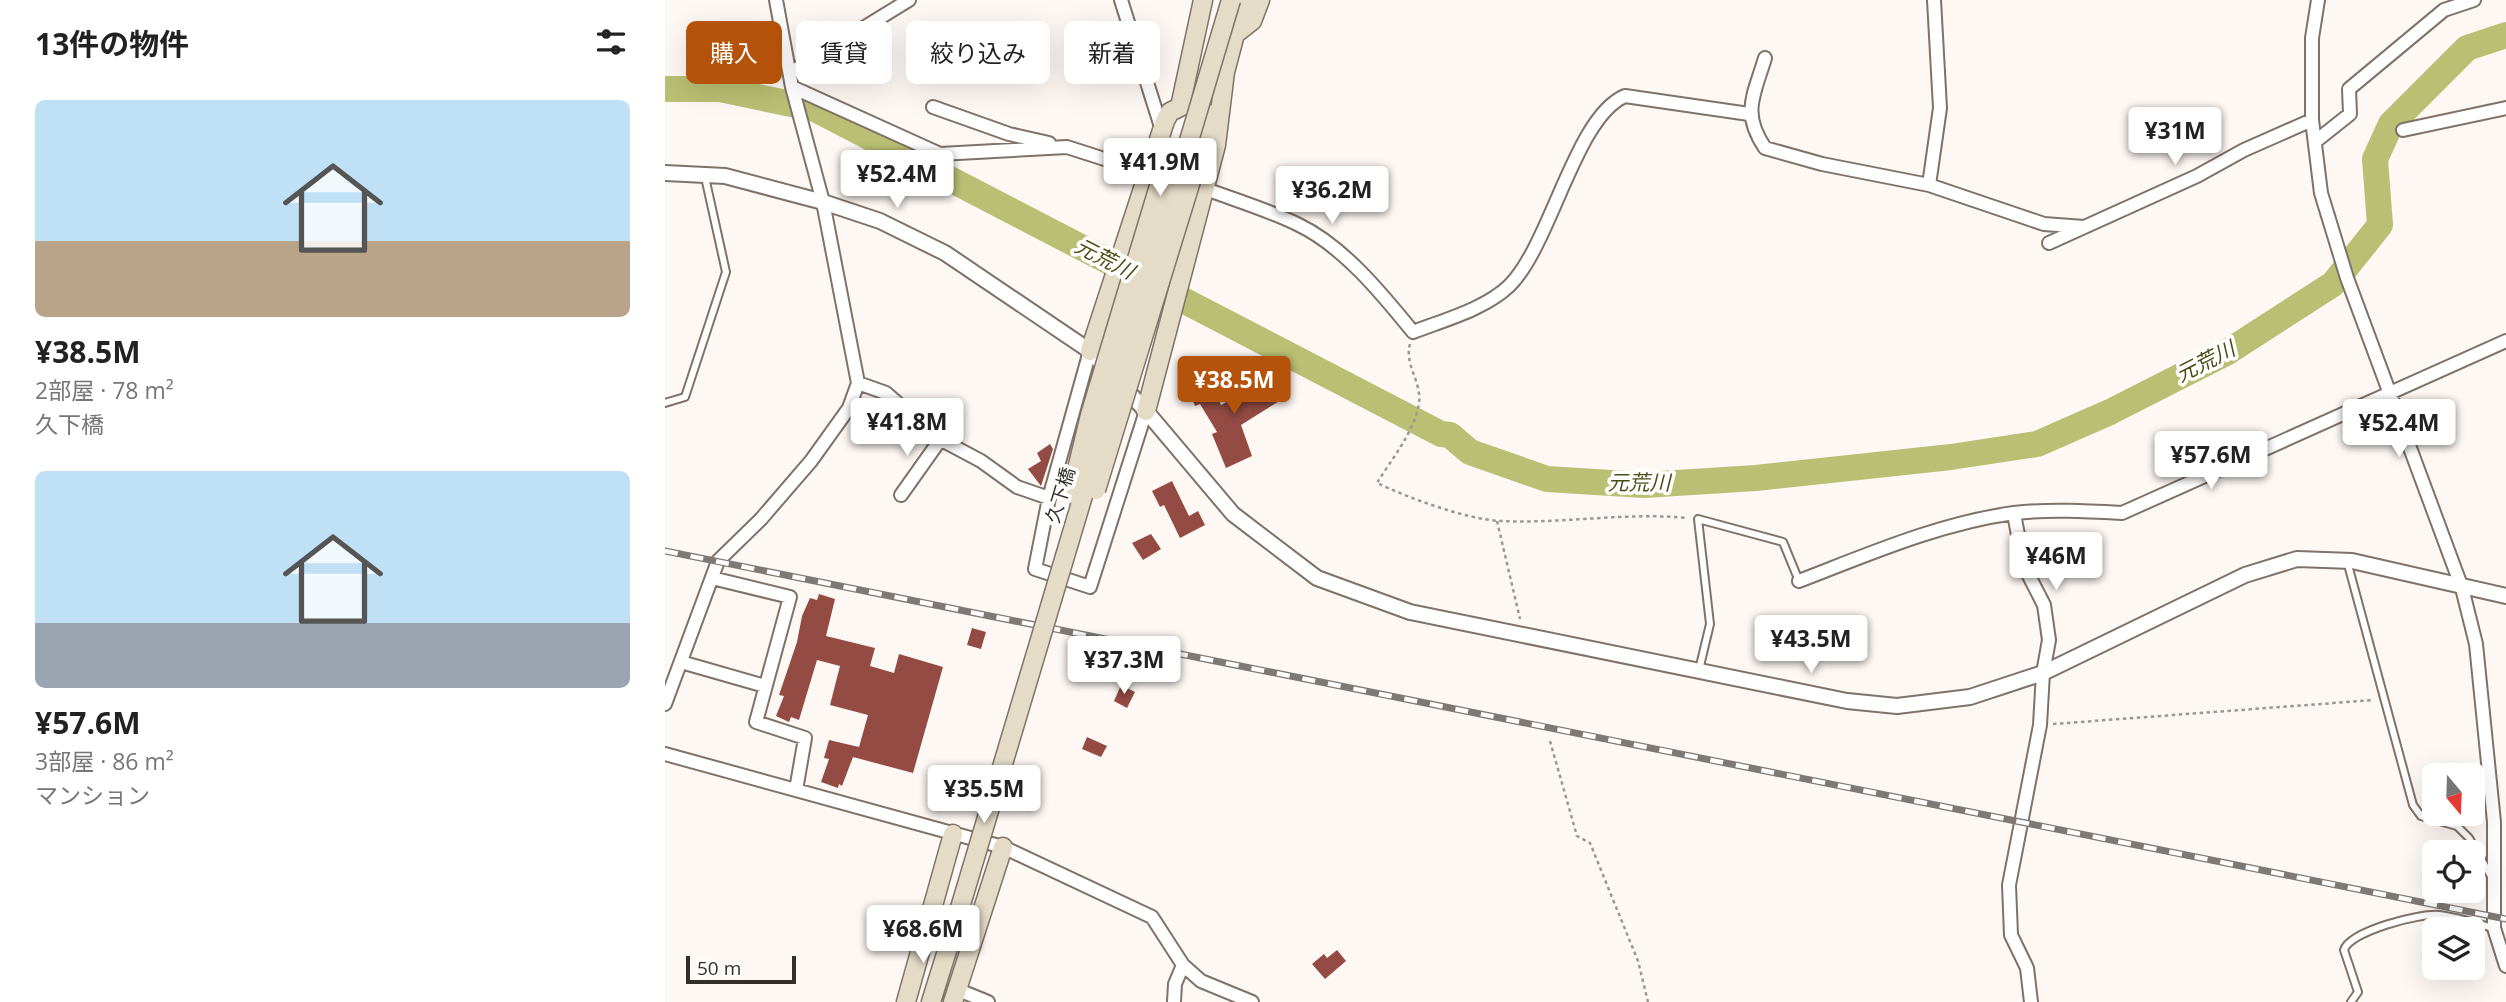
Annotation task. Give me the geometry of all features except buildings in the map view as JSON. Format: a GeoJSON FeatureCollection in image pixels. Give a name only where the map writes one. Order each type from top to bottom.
{"type":"FeatureCollection","features":[{"type":"Feature","properties":{"kind":"main road"},"geometry":{"type":"LineString","coordinates":[[1090,351],[1148,173],[1180,107],[1203,0]]}},
{"type":"Feature","properties":{"kind":"main road"},"geometry":{"type":"LineString","coordinates":[[1196,41],[1214,0]]}},
{"type":"Feature","properties":{"kind":"main road","name":"久下橋"},"geometry":{"type":"LineString","coordinates":[[931,1002],[1231,0]]}},
{"type":"Feature","properties":{"kind":"main road"},"geometry":{"type":"LineString","coordinates":[[1146,411],[1216,145],[1221,101],[1244,0]]}},
{"type":"Feature","properties":{"kind":"main road"},"geometry":{"type":"LineString","coordinates":[[1234,35],[1252,21],[1260,0]]}},
{"type":"Feature","properties":{"kind":"main road"},"geometry":{"type":"LineString","coordinates":[[1036,648],[1108,453],[1199,155],[1221,101]]}},
{"type":"Feature","properties":{"kind":"main road"},"geometry":{"type":"LineString","coordinates":[[1036,648],[1090,415],[1167,138]]}},
{"type":"Feature","properties":{"kind":"main road"},"geometry":{"type":"LineString","coordinates":[[907,1002],[953,834]]}},
{"type":"Feature","properties":{"kind":"main road"},"geometry":{"type":"LineString","coordinates":[[954,996],[1003,847]]}},
{"type":"Feature","properties":{"kind":"street"},"geometry":{"type":"LineString","coordinates":[[665,704],[722,556],[761,519],[811,461],[849,408],[858,383],[823,202],[792,88],[776,0]]}},
{"type":"Feature","properties":{"kind":"street"},"geometry":{"type":"LineString","coordinates":[[790,73],[909,0]]}},
{"type":"Feature","properties":{"kind":"street"},"geometry":{"type":"LineString","coordinates":[[1121,0],[1167,138]]}},
{"type":"Feature","properties":{"kind":"street"},"geometry":{"type":"LineString","coordinates":[[1929,185],[1940,108],[1934,0]]}},
{"type":"Feature","properties":{"kind":"street"},"geometry":{"type":"LineString","coordinates":[[2318,0],[2312,38],[2312,120],[2321,193],[2347,278],[2392,393],[2462,588],[2476,644],[2500,822],[2497,887],[2499,935],[2506,966]]}},
{"type":"Feature","properties":{"kind":"street"},"geometry":{"type":"LineString","coordinates":[[2316,141],[2350,114],[2349,89],[2444,10],[2474,0]]}},
{"type":"Feature","properties":{"kind":"street"},"geometry":{"type":"LineString","coordinates":[[1765,58],[1749,114],[1754,132],[1765,148],[1822,164],[1929,185],[2044,224],[2084,227]]}},
{"type":"Feature","properties":{"kind":"street"},"geometry":{"type":"LineString","coordinates":[[792,88],[940,154],[1066,147]]}},
{"type":"Feature","properties":{"kind":"street"},"geometry":{"type":"LineString","coordinates":[[1203,188],[1300,225],[1319,237],[1378,289],[1413,332],[1476,307],[1509,286],[1526,262],[1588,131],[1617,100],[1625,96],[1749,114]]}},
{"type":"Feature","properties":{"kind":"street"},"geometry":{"type":"LineString","coordinates":[[933,107],[1009,134],[1066,147],[1148,173]]}},
{"type":"Feature","properties":{"kind":"street"},"geometry":{"type":"LineString","coordinates":[[2403,130],[2506,108]]}},
{"type":"Feature","properties":{"kind":"street"},"geometry":{"type":"LineString","coordinates":[[2049,243],[2312,120]]}},
{"type":"Feature","properties":{"kind":"street"},"geometry":{"type":"LineString","coordinates":[[665,173],[725,176],[823,202],[880,221],[945,253],[1090,351],[1146,411],[1233,514],[1317,578],[1410,611],[1847,701],[1897,706],[1970,697],[2043,673],[2245,575],[2297,559],[2347,561],[2393,568],[2462,588],[2506,596]]}},
{"type":"Feature","properties":{"kind":"street"},"geometry":{"type":"LineString","coordinates":[[1799,581],[1907,539],[2014,514],[2063,510],[2122,513],[2506,341]]}},
{"type":"Feature","properties":{"kind":"street"},"geometry":{"type":"LineString","coordinates":[[1090,351],[1049,498],[1035,569],[1090,587],[1146,411]]}},
{"type":"Feature","properties":{"kind":"street"},"geometry":{"type":"LineString","coordinates":[[858,383],[886,393],[940,440],[981,461],[1017,487],[1049,498]]}},
{"type":"Feature","properties":{"kind":"street"},"geometry":{"type":"LineString","coordinates":[[901,495],[940,440]]}},
{"type":"Feature","properties":{"kind":"street"},"geometry":{"type":"LineString","coordinates":[[2014,514],[2024,565],[2044,605],[2049,640],[2043,673],[2040,725],[2009,885],[2011,934],[2027,968],[2031,1002]]}},
{"type":"Feature","properties":{"kind":"street"},"geometry":{"type":"LineString","coordinates":[[712,578],[790,597],[756,722],[805,738],[796,790]]}},
{"type":"Feature","properties":{"kind":"street"},"geometry":{"type":"LineString","coordinates":[[681,662],[765,686]]}},
{"type":"Feature","properties":{"kind":"street"},"geometry":{"type":"LineString","coordinates":[[665,754],[1003,847],[1152,917],[1183,965],[1201,981],[1252,1002]]}},
{"type":"Feature","properties":{"kind":"street"},"geometry":{"type":"LineString","coordinates":[[1174,1002],[1175,984],[1183,965]]}},
{"type":"Feature","properties":{"kind":"street"},"geometry":{"type":"LineString","coordinates":[[954,996],[988,1002]]}},
{"type":"Feature","properties":{"kind":"lane"},"geometry":{"type":"LineString","coordinates":[[665,403],[685,397],[726,272],[705,175]]}},
{"type":"Feature","properties":{"kind":"lane"},"geometry":{"type":"LineString","coordinates":[[1699,670],[1710,624],[1698,519],[1783,542],[1799,581]]}},
{"type":"Feature","properties":{"kind":"lane"},"geometry":{"type":"LineString","coordinates":[[2347,561],[2413,805],[2421,817],[2457,826],[2469,838],[2497,887]]}},
{"type":"Feature","properties":{"kind":"lane"},"geometry":{"type":"LineString","coordinates":[[2351,1002],[2358,992],[2344,950],[2351,939],[2412,916],[2437,915],[2499,935]]}},
{"type":"Feature","properties":{"kind":"path"},"geometry":{"type":"LineString","coordinates":[[1413,332],[1406,355],[1416,381],[1419,403],[1407,433],[1377,483],[1410,498],[1497,521],[1647,514],[1698,519]]}},
{"type":"Feature","properties":{"kind":"path"},"geometry":{"type":"LineString","coordinates":[[1497,521],[1524,636]]}},
{"type":"Feature","properties":{"kind":"path"},"geometry":{"type":"LineString","coordinates":[[2040,725],[2384,699]]}},
{"type":"Feature","properties":{"kind":"path"},"geometry":{"type":"LineString","coordinates":[[1550,741],[1577,835],[1590,843],[1638,961],[1648,1002]]}},
{"type":"Feature","properties":{"kind":"waterway","name":"元荒川"},"geometry":{"type":"LineString","coordinates":[[665,89],[720,89],[815,109],[1441,434],[1450,435],[1470,452],[1547,479],[1644,485],[1756,478],[1951,457],[2037,444],[2110,412],[2226,353],[2333,284],[2380,225],[2375,159],[2391,124],[2467,48],[2506,35]]}},
{"type":"Feature","properties":{"kind":"railway"},"geometry":{"type":"LineString","coordinates":[[665,551],[2506,919]]}}]}
